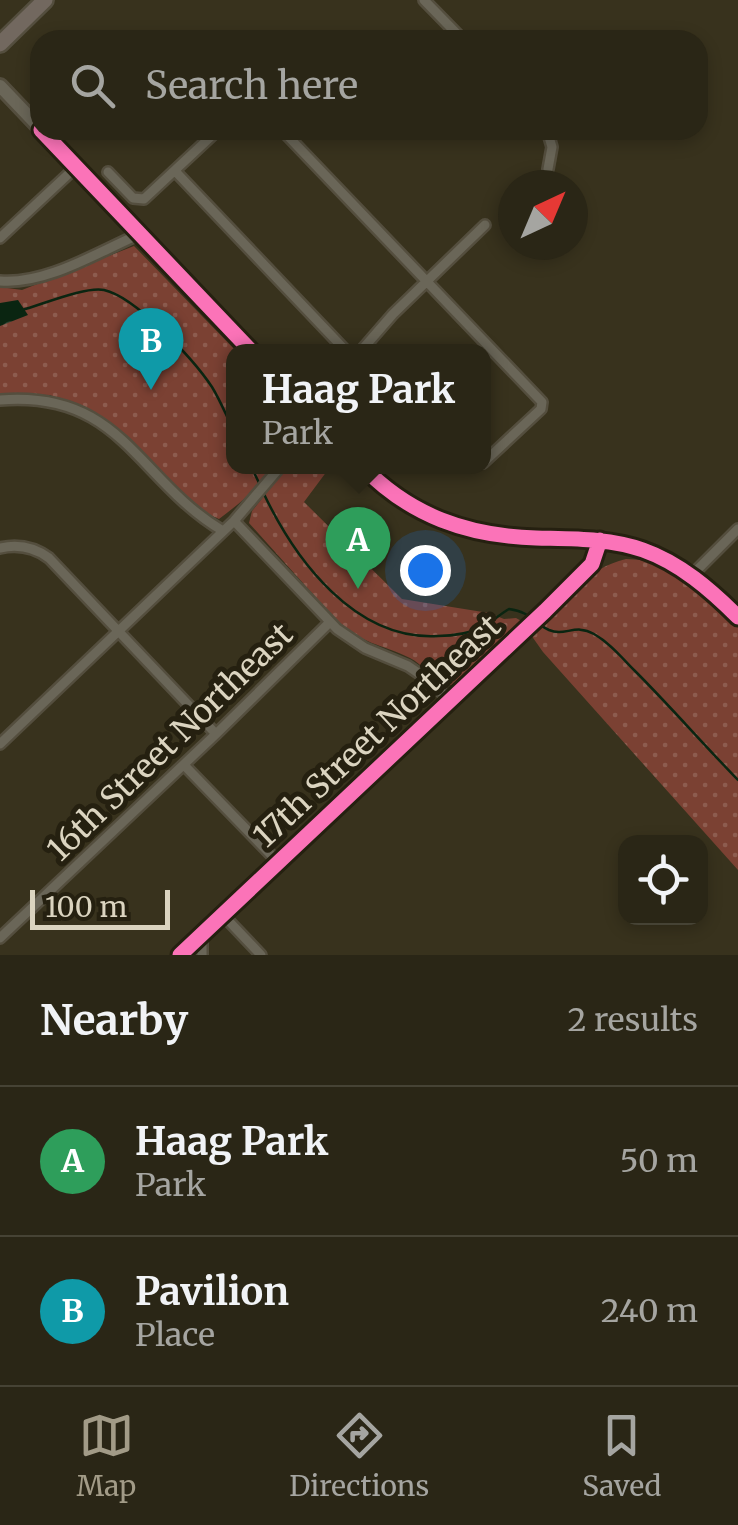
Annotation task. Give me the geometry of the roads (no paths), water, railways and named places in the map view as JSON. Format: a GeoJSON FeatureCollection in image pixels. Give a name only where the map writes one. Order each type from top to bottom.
{"type":"FeatureCollection","features":[{"type":"Feature","properties":{"kind":"main road"},"geometry":{"type":"LineString","coordinates":[[0,44],[45,0]]}},
{"type":"Feature","properties":{"kind":"street"},"geometry":{"type":"LineString","coordinates":[[424,0],[453,30]]}},
{"type":"Feature","properties":{"kind":"street"},"geometry":{"type":"LineString","coordinates":[[0,86],[30,117]]}},
{"type":"Feature","properties":{"kind":"street"},"geometry":{"type":"LineString","coordinates":[[51,140],[244,344]]}},
{"type":"Feature","properties":{"kind":"street"},"geometry":{"type":"LineString","coordinates":[[108,172],[132,197],[140,200],[150,196],[208,140]]}},
{"type":"Feature","properties":{"kind":"street"},"geometry":{"type":"LineString","coordinates":[[291,140],[485,344]]}},
{"type":"Feature","properties":{"kind":"street"},"geometry":{"type":"LineString","coordinates":[[548,169],[550,140]]}},
{"type":"Feature","properties":{"kind":"street"},"geometry":{"type":"LineString","coordinates":[[0,238],[76,166]]}},
{"type":"Feature","properties":{"kind":"street"},"geometry":{"type":"LineString","coordinates":[[175,171],[340,344]]}},
{"type":"Feature","properties":{"kind":"street"},"geometry":{"type":"LineString","coordinates":[[367,344],[485,225]]}},
{"type":"Feature","properties":{"kind":"street"},"geometry":{"type":"LineString","coordinates":[[0,281],[38,278],[140,234]]}},
{"type":"Feature","properties":{"kind":"street"},"geometry":{"type":"LineString","coordinates":[[491,350],[542,403],[542,408],[491,456]]}},
{"type":"Feature","properties":{"kind":"street"},"geometry":{"type":"LineString","coordinates":[[0,400],[47,400],[98,420],[188,506],[222,532]]}},
{"type":"Feature","properties":{"kind":"street"},"geometry":{"type":"LineString","coordinates":[[0,744],[234,521],[276,474]]}},
{"type":"Feature","properties":{"kind":"street"},"geometry":{"type":"LineString","coordinates":[[370,474],[407,504],[461,528],[506,536],[600,540],[644,550],[691,576],[738,616]]}},
{"type":"Feature","properties":{"kind":"street"},"geometry":{"type":"LineString","coordinates":[[234,521],[353,642],[408,666],[450,700]]}},
{"type":"Feature","properties":{"kind":"street"},"geometry":{"type":"LineString","coordinates":[[691,576],[738,529]]}},
{"type":"Feature","properties":{"kind":"street","name":"17th Street Northeast"},"geometry":{"type":"LineString","coordinates":[[180,955],[592,564],[600,540]]}},
{"type":"Feature","properties":{"kind":"street"},"geometry":{"type":"LineString","coordinates":[[0,548],[29,548],[49,558],[216,734]]}},
{"type":"Feature","properties":{"kind":"street","name":"16th Street Northeast"},"geometry":{"type":"LineString","coordinates":[[0,938],[330,622]]}},
{"type":"Feature","properties":{"kind":"street"},"geometry":{"type":"LineString","coordinates":[[184,765],[278,862]]}},
{"type":"Feature","properties":{"kind":"street"},"geometry":{"type":"LineString","coordinates":[[223,915],[261,955]]}},
{"type":"Feature","properties":{"kind":"street"},"geometry":{"type":"LineString","coordinates":[[202,934],[202,955]]}},
{"type":"Feature","properties":{"kind":"water"},"geometry":{"type":"Polygon","coordinates":[[[18,300],[28,315],[0,326],[0,303],[18,300]]]}},
{"type":"Feature","properties":{"kind":"waterway"},"geometry":{"type":"LineString","coordinates":[[22,310],[86,291],[104,290],[117,295],[163,331],[192,361],[212,387],[226,415]]}},
{"type":"Feature","properties":{"kind":"waterway"},"geometry":{"type":"LineString","coordinates":[[255,474],[260,485]]}},
{"type":"Feature","properties":{"kind":"waterway"},"geometry":{"type":"LineString","coordinates":[[263,492],[311,569],[355,611],[408,634],[444,636],[467,632],[483,627],[509,609],[522,612],[555,632],[587,631],[616,651],[738,780]]}},
{"type":"Feature","properties":{"kind":"place","name":"Pavilion"},"geometry":{"type":"Point","coordinates":[151,390]}},
{"type":"Feature","properties":{"kind":"place","name":"Haag Park"},"geometry":{"type":"Point","coordinates":[358,589]}}]}
